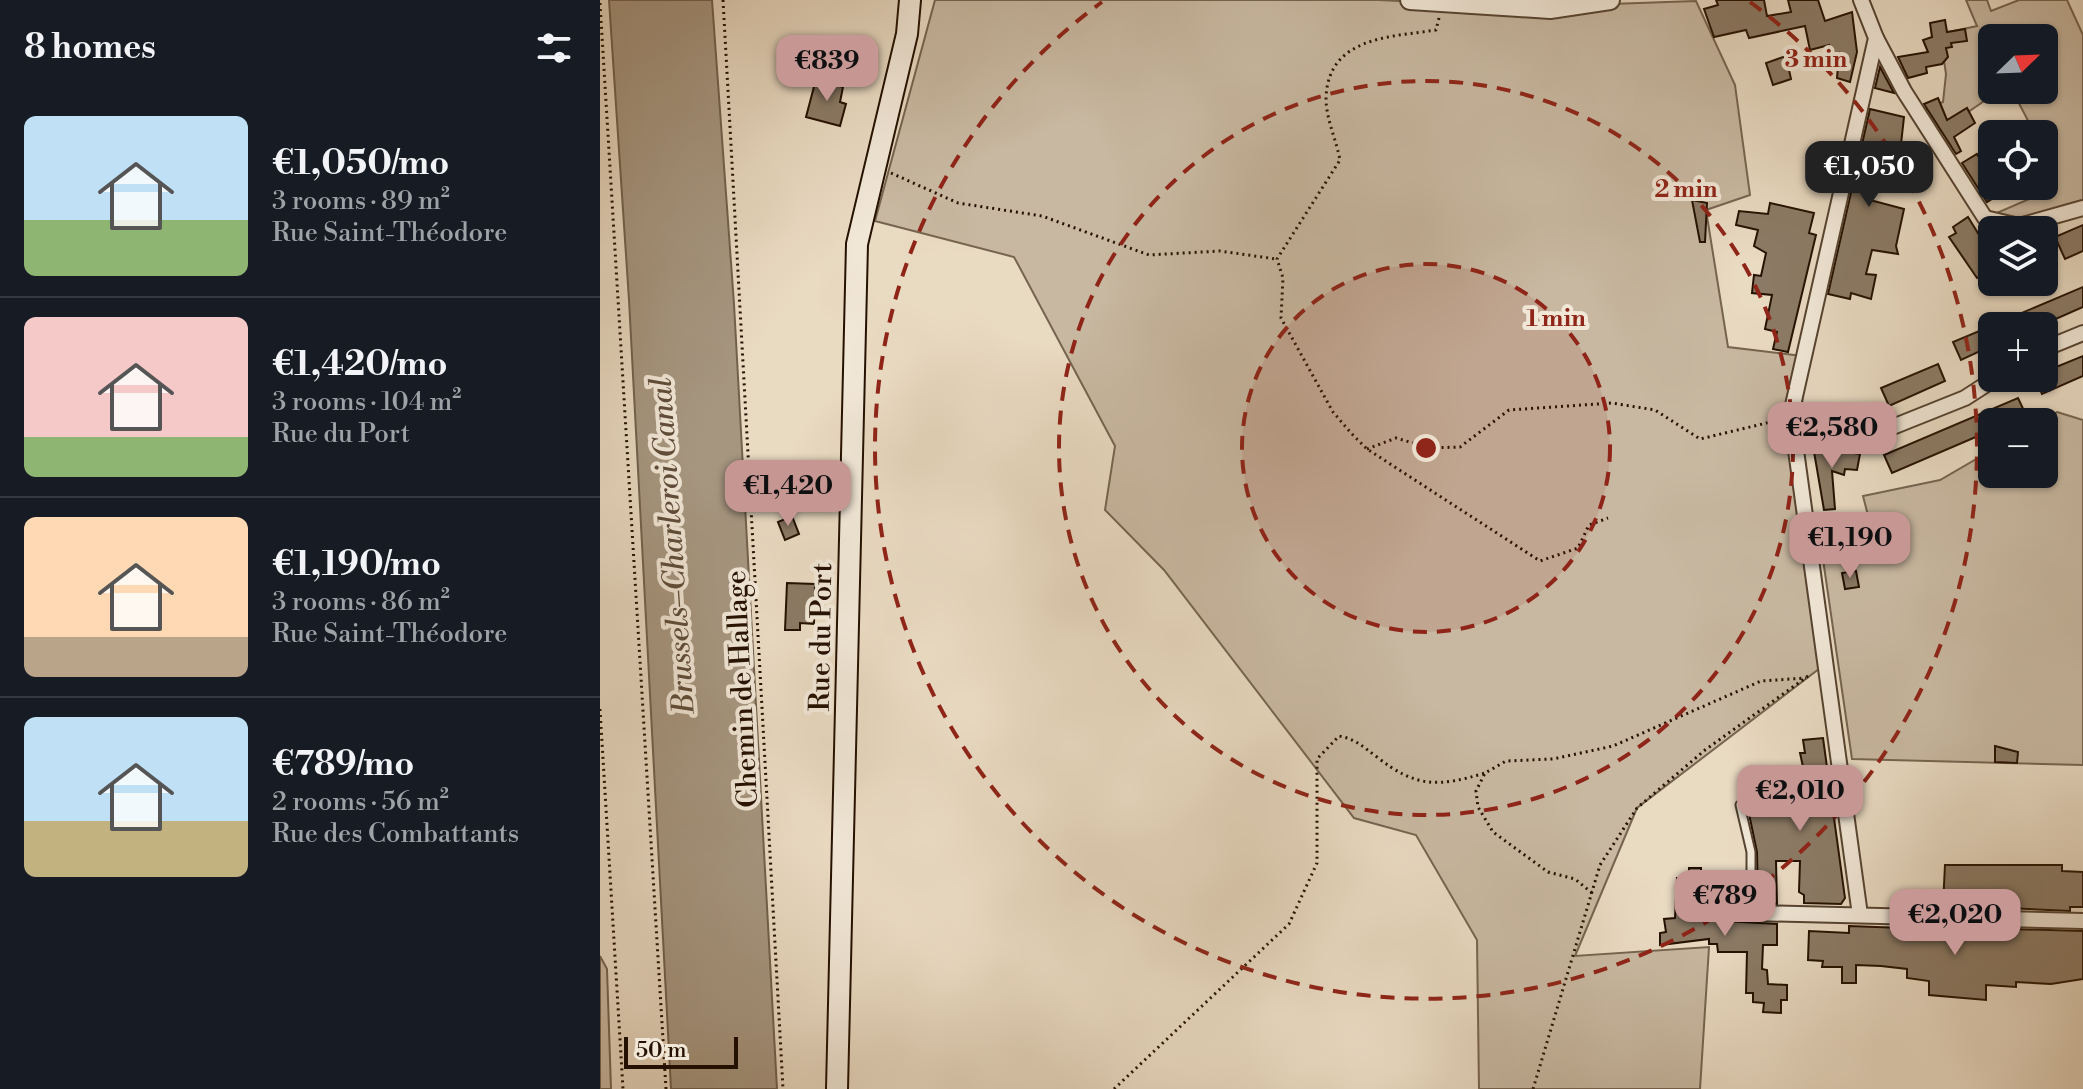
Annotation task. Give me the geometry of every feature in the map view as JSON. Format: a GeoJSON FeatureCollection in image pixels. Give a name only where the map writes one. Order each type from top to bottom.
{"type":"FeatureCollection","features":[{"type":"Feature","properties":{"kind":"main road","name":"Rue du Port"},"geometry":{"type":"LineString","coordinates":[[837,1089],[857,244],[907,34],[910,0]]}},
{"type":"Feature","properties":{"kind":"street"},"geometry":{"type":"LineString","coordinates":[[1410,0],[1550,9],[1610,0]]}},
{"type":"Feature","properties":{"kind":"street"},"geometry":{"type":"LineString","coordinates":[[1861,0],[1876,38],[1904,91],[1985,218],[2019,226],[2083,208]]}},
{"type":"Feature","properties":{"kind":"street"},"geometry":{"type":"LineString","coordinates":[[1860,915],[1791,419],[1876,38]]}},
{"type":"Feature","properties":{"kind":"street"},"geometry":{"type":"LineString","coordinates":[[2058,343],[2083,333]]}},
{"type":"Feature","properties":{"kind":"street"},"geometry":{"type":"LineString","coordinates":[[1791,419],[1890,428],[1965,398],[1978,390]]}},
{"type":"Feature","properties":{"kind":"street"},"geometry":{"type":"LineString","coordinates":[[1713,912],[2083,921]]}},
{"type":"Feature","properties":{"kind":"lane"},"geometry":{"type":"LineString","coordinates":[[1740,805],[1751,852],[1751,913]]}},
{"type":"Feature","properties":{"kind":"path","name":"Chemin de Hallage"},"geometry":{"type":"LineString","coordinates":[[723,0],[783,1089]]}},
{"type":"Feature","properties":{"kind":"path"},"geometry":{"type":"LineString","coordinates":[[1442,2],[1436,30],[1371,38],[1344,56],[1331,78],[1326,98],[1340,160],[1277,259],[1283,278],[1281,318],[1333,412],[1367,449],[1540,561],[1578,548],[1589,525],[1608,518]]}},
{"type":"Feature","properties":{"kind":"path"},"geometry":{"type":"LineString","coordinates":[[600,3],[666,1089]]}},
{"type":"Feature","properties":{"kind":"path"},"geometry":{"type":"LineString","coordinates":[[905,177],[958,203],[1042,216],[1149,255],[1220,251],[1277,259]]}},
{"type":"Feature","properties":{"kind":"path"},"geometry":{"type":"LineString","coordinates":[[1367,449],[1396,438],[1430,448],[1460,447],[1509,410],[1571,405],[1612,403],[1655,410],[1700,439],[1733,434],[1774,419],[1791,419]]}},
{"type":"Feature","properties":{"kind":"path"},"geometry":{"type":"LineString","coordinates":[[1114,1089],[1289,924],[1317,863],[1317,759],[1339,736],[1355,739],[1405,778],[1434,784],[1485,773],[1506,761],[1553,759],[1613,746],[1761,681],[1806,678],[1705,750],[1637,808],[1600,865],[1533,1089]]}},
{"type":"Feature","properties":{"kind":"path"},"geometry":{"type":"LineString","coordinates":[[600,709],[623,1089]]}},
{"type":"Feature","properties":{"kind":"path"},"geometry":{"type":"LineString","coordinates":[[1485,773],[1476,791],[1478,807],[1493,832],[1548,872],[1575,879],[1592,893]]}},
{"type":"Feature","properties":{"kind":"shaded area"},"geometry":{"type":"Polygon","coordinates":[[[935,0],[1378,0],[1525,7],[1696,1],[1735,85],[1750,195],[1706,210],[1728,347],[1802,356],[1803,506],[1824,665],[1637,808],[1575,956],[1709,947],[1700,1089],[1479,1089],[1477,940],[1416,835],[1354,818],[1164,570],[1105,510],[1115,446],[1014,257],[875,221],[935,0]]]}},
{"type":"Feature","properties":{"kind":"shaded area"},"geometry":{"type":"Polygon","coordinates":[[[1966,0],[1987,0],[1991,11],[2019,0],[2067,0],[2083,35],[2083,204],[2035,216],[1992,215],[2027,200],[2058,200],[2058,120],[2028,120],[2019,104],[2058,104],[2058,24],[1978,24],[1980,104],[1932,137],[1926,109],[1943,102],[1946,74],[1940,34],[1977,26],[1966,0]]]}},
{"type":"Feature","properties":{"kind":"shaded area"},"geometry":{"type":"Polygon","coordinates":[[[2058,412],[2083,420],[2083,765],[1852,759],[1817,518],[1831,529],[1872,531],[1863,496],[1940,480],[1978,458],[1978,488],[2058,488],[2058,412]]]}},
{"type":"Feature","properties":{"kind":"shaded area"},"geometry":{"type":"Polygon","coordinates":[[[600,956],[607,969],[611,1089],[600,1089],[600,956]]]}},
{"type":"Feature","properties":{"kind":"water","name":"Brussels–Charleroi Canal"},"geometry":{"type":"Polygon","coordinates":[[[609,0],[712,0],[734,304],[777,1089],[671,1089],[629,300],[609,0]]]}},
{"type":"Feature","properties":{"kind":"building"},"geometry":{"type":"Polygon","coordinates":[[[1716,0],[1764,0],[1767,16],[1791,12],[1788,0],[1818,0],[1825,21],[1852,12],[1857,52],[1850,82],[1837,78],[1839,53],[1830,54],[1829,45],[1810,50],[1805,26],[1749,38],[1746,30],[1714,37],[1704,9],[1718,5],[1716,0]]]}},
{"type":"Feature","properties":{"kind":"building"},"geometry":{"type":"Polygon","coordinates":[[[1945,20],[1947,32],[1965,29],[1967,41],[1951,43],[1952,47],[1946,48],[1948,57],[1942,64],[1926,67],[1927,73],[1908,78],[1898,57],[1928,52],[1923,40],[1932,37],[1930,23],[1945,20]]]}},
{"type":"Feature","properties":{"kind":"building"},"geometry":{"type":"Polygon","coordinates":[[[1786,56],[1791,79],[1773,85],[1766,63],[1786,56]]]}},
{"type":"Feature","properties":{"kind":"building"},"geometry":{"type":"Polygon","coordinates":[[[1880,67],[1894,93],[1875,88],[1880,67]]]}},
{"type":"Feature","properties":{"kind":"building"},"geometry":{"type":"Polygon","coordinates":[[[816,79],[843,87],[840,102],[846,104],[840,126],[806,117],[816,79]]]}},
{"type":"Feature","properties":{"kind":"building"},"geometry":{"type":"Polygon","coordinates":[[[1938,98],[1947,120],[1967,108],[1975,123],[1954,137],[1961,151],[1956,154],[1924,104],[1938,98]]]}},
{"type":"Feature","properties":{"kind":"building"},"geometry":{"type":"Polygon","coordinates":[[[1870,109],[1904,117],[1901,144],[1889,180],[1876,177],[1870,200],[1904,209],[1896,246],[1898,254],[1872,250],[1866,274],[1876,275],[1871,299],[1851,293],[1850,299],[1828,294],[1870,109]]]}},
{"type":"Feature","properties":{"kind":"building"},"geometry":{"type":"Polygon","coordinates":[[[1977,154],[1978,188],[1962,163],[1977,154]]]}},
{"type":"Feature","properties":{"kind":"building"},"geometry":{"type":"Polygon","coordinates":[[[1692,200],[1707,203],[1705,242],[1700,242],[1692,200]]]}},
{"type":"Feature","properties":{"kind":"building"},"geometry":{"type":"Polygon","coordinates":[[[1770,203],[1814,213],[1809,233],[1816,235],[1788,352],[1773,349],[1777,332],[1765,329],[1772,295],[1752,293],[1754,275],[1761,276],[1766,253],[1754,246],[1758,230],[1736,225],[1739,211],[1768,214],[1770,203]]]}},
{"type":"Feature","properties":{"kind":"building"},"geometry":{"type":"Polygon","coordinates":[[[1968,217],[1978,233],[1977,278],[1949,237],[1956,233],[1953,227],[1968,217]]]}},
{"type":"Feature","properties":{"kind":"building"},"geometry":{"type":"Polygon","coordinates":[[[2083,225],[2083,251],[2065,259],[2058,236],[2083,225]]]}},
{"type":"Feature","properties":{"kind":"building"},"geometry":{"type":"Polygon","coordinates":[[[2083,287],[2083,307],[2058,318],[2058,312],[2024,312],[2083,287]]]}},
{"type":"Feature","properties":{"kind":"building"},"geometry":{"type":"Polygon","coordinates":[[[1978,332],[1978,352],[1961,360],[1953,342],[1978,332]]]}},
{"type":"Feature","properties":{"kind":"building"},"geometry":{"type":"Polygon","coordinates":[[[2083,356],[2083,376],[2058,387],[2058,366],[2083,356]]]}},
{"type":"Feature","properties":{"kind":"building"},"geometry":{"type":"Polygon","coordinates":[[[1938,364],[1945,381],[1889,406],[1881,388],[1938,364]]]}},
{"type":"Feature","properties":{"kind":"building"},"geometry":{"type":"Polygon","coordinates":[[[2018,398],[2023,408],[1994,408],[2018,398]]]}},
{"type":"Feature","properties":{"kind":"building"},"geometry":{"type":"Polygon","coordinates":[[[1978,415],[1978,436],[1892,473],[1884,455],[1978,415]]]}},
{"type":"Feature","properties":{"kind":"building"},"geometry":{"type":"Polygon","coordinates":[[[1813,446],[1860,454],[1857,470],[1845,469],[1844,475],[1832,471],[1835,509],[1824,510],[1813,446]]]}},
{"type":"Feature","properties":{"kind":"building"},"geometry":{"type":"Polygon","coordinates":[[[792,516],[799,534],[785,540],[778,522],[792,516]]]}},
{"type":"Feature","properties":{"kind":"building"},"geometry":{"type":"Polygon","coordinates":[[[1856,571],[1859,587],[1845,589],[1842,573],[1856,571]]]}},
{"type":"Feature","properties":{"kind":"building"},"geometry":{"type":"Polygon","coordinates":[[[787,583],[815,584],[814,624],[800,623],[800,630],[785,630],[787,583]]]}},
{"type":"Feature","properties":{"kind":"building"},"geometry":{"type":"Polygon","coordinates":[[[1823,738],[1845,898],[1841,904],[1804,903],[1804,895],[1799,892],[1800,861],[1776,861],[1777,904],[1758,903],[1757,852],[1748,809],[1775,803],[1777,775],[1805,776],[1800,753],[1805,753],[1803,740],[1823,738]]]}},
{"type":"Feature","properties":{"kind":"building"},"geometry":{"type":"Polygon","coordinates":[[[1995,746],[2018,752],[2017,763],[1995,762],[1995,746]]]}},
{"type":"Feature","properties":{"kind":"building"},"geometry":{"type":"Polygon","coordinates":[[[1945,865],[2062,865],[2062,871],[2083,872],[2083,907],[2070,907],[2070,911],[1943,905],[1945,865]]]}},
{"type":"Feature","properties":{"kind":"building"},"geometry":{"type":"Polygon","coordinates":[[[1689,868],[1701,868],[1701,890],[1710,890],[1709,903],[1703,911],[1707,920],[1777,924],[1777,945],[1763,945],[1762,969],[1767,970],[1768,984],[1787,985],[1787,1000],[1781,1000],[1781,1013],[1763,1012],[1764,1003],[1753,1002],[1753,993],[1746,993],[1747,952],[1718,952],[1717,944],[1709,944],[1709,939],[1660,945],[1660,933],[1666,932],[1664,919],[1675,918],[1677,878],[1689,878],[1689,868]]]}},
{"type":"Feature","properties":{"kind":"building"},"geometry":{"type":"Polygon","coordinates":[[[1849,926],[1958,930],[1958,934],[2009,937],[2009,929],[2083,931],[2083,979],[2051,984],[2016,982],[2016,987],[1986,985],[1986,1000],[1929,995],[1929,981],[1907,978],[1907,969],[1856,965],[1856,983],[1842,983],[1842,967],[1822,967],[1823,961],[1808,960],[1809,931],[1849,933],[1849,926]]]}}]}
